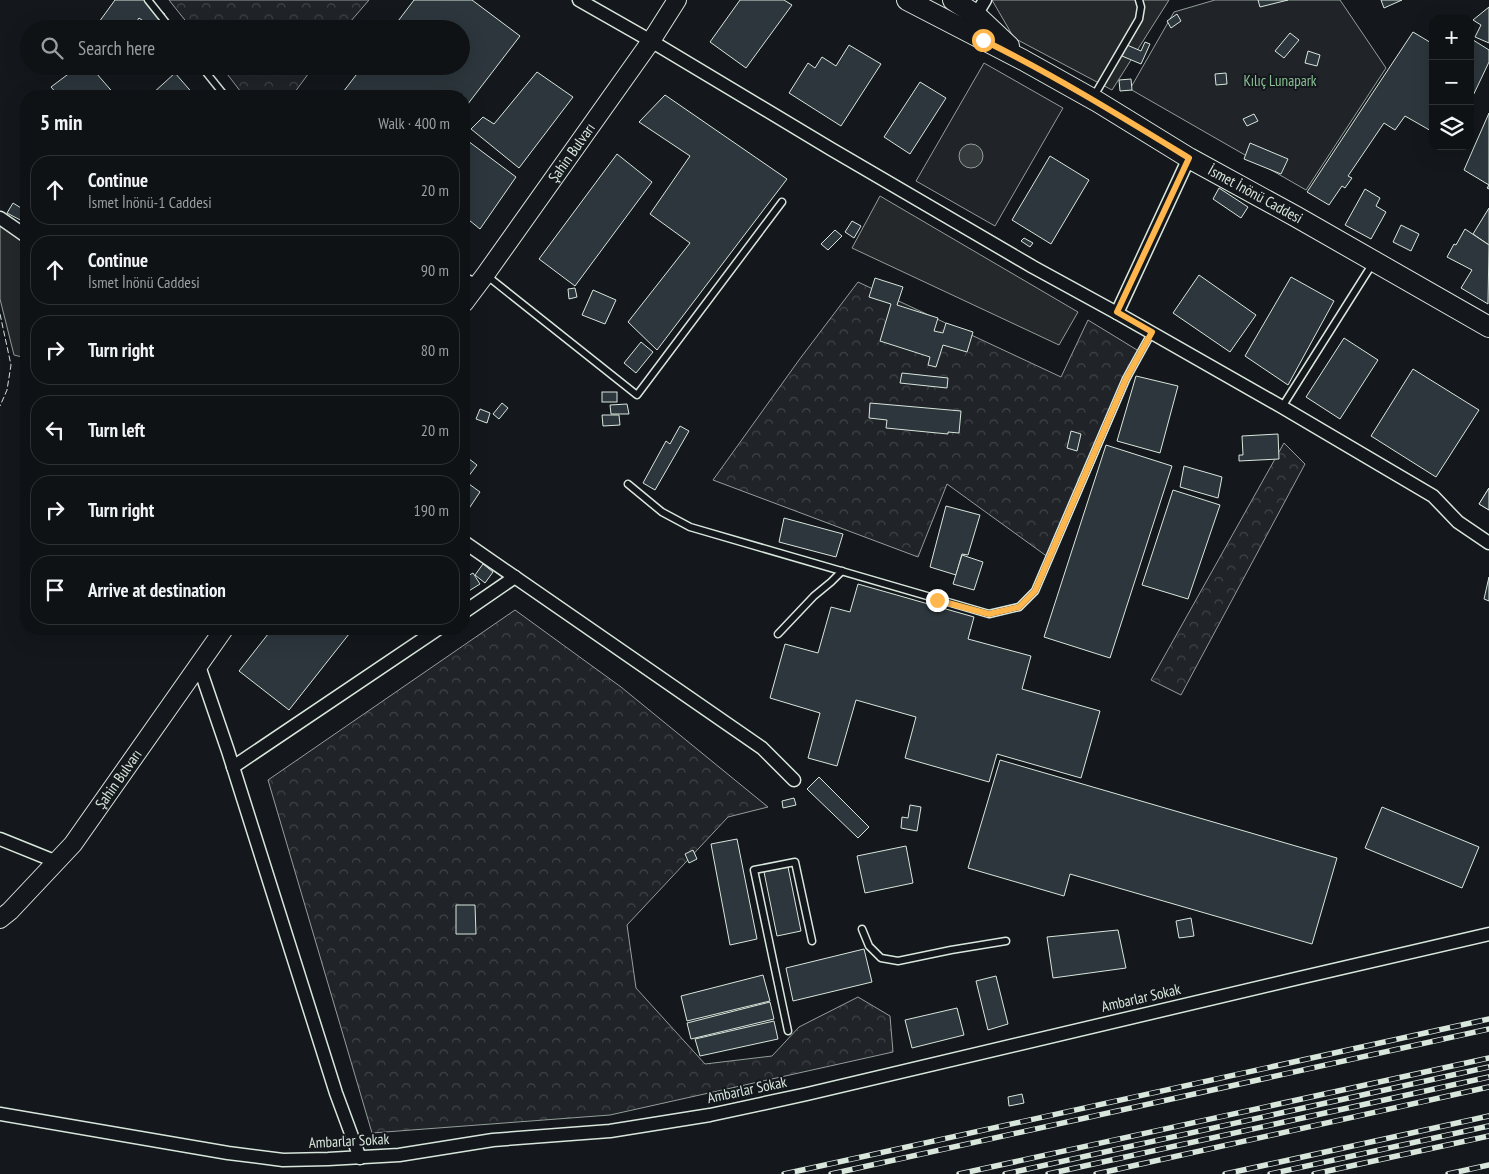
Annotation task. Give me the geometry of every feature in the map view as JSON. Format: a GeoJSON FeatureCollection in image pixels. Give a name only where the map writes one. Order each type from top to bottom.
{"type":"FeatureCollection","features":[{"type":"Feature","properties":{"kind":"main road"},"geometry":{"type":"LineString","coordinates":[[906,0],[1023,60]]}},
{"type":"Feature","properties":{"kind":"main road"},"geometry":{"type":"LineString","coordinates":[[953,0],[981,7],[1023,60]]}},
{"type":"Feature","properties":{"kind":"main road","name":"İsmet İnönü Caddesi"},"geometry":{"type":"LineString","coordinates":[[1023,60],[1189,158],[1489,327]]}},
{"type":"Feature","properties":{"kind":"street"},"geometry":{"type":"LineString","coordinates":[[580,0],[831,149],[1034,267],[1152,332],[1433,496],[1458,522],[1489,543]]}},
{"type":"Feature","properties":{"kind":"street","name":"Şahin Bulvarı"},"geometry":{"type":"LineString","coordinates":[[470,292],[476,280],[652,41],[676,0]]}},
{"type":"Feature","properties":{"kind":"street"},"geometry":{"type":"LineString","coordinates":[[1117,312],[1189,158]]}},
{"type":"Feature","properties":{"kind":"street"},"geometry":{"type":"LineString","coordinates":[[0,218],[20,232]]}},
{"type":"Feature","properties":{"kind":"street"},"geometry":{"type":"LineString","coordinates":[[470,546],[762,748],[794,780]]}},
{"type":"Feature","properties":{"kind":"street"},"geometry":{"type":"LineString","coordinates":[[470,608],[514,578]]}},
{"type":"Feature","properties":{"kind":"street","name":"Şahin Bulvarı"},"geometry":{"type":"LineString","coordinates":[[0,919],[10,911],[73,844],[220,635]]}},
{"type":"Feature","properties":{"kind":"street"},"geometry":{"type":"LineString","coordinates":[[233,767],[429,635]]}},
{"type":"Feature","properties":{"kind":"street"},"geometry":{"type":"LineString","coordinates":[[198,666],[233,767],[336,1093],[360,1158]]}},
{"type":"Feature","properties":{"kind":"street"},"geometry":{"type":"LineString","coordinates":[[0,839],[57,862]]}},
{"type":"Feature","properties":{"kind":"street","name":"Ambarlar Sokak"},"geometry":{"type":"LineString","coordinates":[[0,1114],[283,1160],[399,1155],[448,1146],[513,1138],[610,1131],[710,1115],[807,1094],[1489,934]]}},
{"type":"Feature","properties":{"kind":"lane"},"geometry":{"type":"LineString","coordinates":[[148,0],[164,20]]}},
{"type":"Feature","properties":{"kind":"lane"},"geometry":{"type":"LineString","coordinates":[[1092,100],[1139,19],[1141,7],[1139,0]]}},
{"type":"Feature","properties":{"kind":"lane"},"geometry":{"type":"LineString","coordinates":[[208,75],[220,90]]}},
{"type":"Feature","properties":{"kind":"lane"},"geometry":{"type":"LineString","coordinates":[[476,280],[636,395],[782,202]]}},
{"type":"Feature","properties":{"kind":"lane"},"geometry":{"type":"LineString","coordinates":[[1282,407],[1373,262]]}},
{"type":"Feature","properties":{"kind":"lane"},"geometry":{"type":"LineString","coordinates":[[628,484],[662,512],[690,526],[989,614],[1019,607],[1035,591],[1126,379],[1152,332]]}},
{"type":"Feature","properties":{"kind":"lane"},"geometry":{"type":"LineString","coordinates":[[778,634],[814,596],[842,571]]}},
{"type":"Feature","properties":{"kind":"lane"},"geometry":{"type":"LineString","coordinates":[[788,1031],[754,870],[795,862],[812,941]]}},
{"type":"Feature","properties":{"kind":"lane"},"geometry":{"type":"LineString","coordinates":[[862,929],[869,946],[881,958],[898,961],[1006,941]]}},
{"type":"Feature","properties":{"kind":"green space"},"geometry":{"type":"Polygon","coordinates":[[[169,0],[369,0],[352,20],[185,20],[169,0]]]}},
{"type":"Feature","properties":{"kind":"green space","name":"Kılıç Lunapark"},"geometry":{"type":"Polygon","coordinates":[[[1215,0],[1340,0],[1386,68],[1306,190],[1130,89],[1174,12],[1215,0]]]}},
{"type":"Feature","properties":{"kind":"green space"},"geometry":{"type":"Polygon","coordinates":[[[984,63],[1063,108],[995,226],[916,181],[984,63]]]}},
{"type":"Feature","properties":{"kind":"green space"},"geometry":{"type":"Polygon","coordinates":[[[228,75],[307,75],[296,90],[239,90],[228,75]]]}},
{"type":"Feature","properties":{"kind":"green space"},"geometry":{"type":"Polygon","coordinates":[[[858,282],[1061,377],[1088,320],[1142,353],[1052,560],[947,484],[918,557],[713,480],[799,360],[858,282]]]}},
{"type":"Feature","properties":{"kind":"green space"},"geometry":{"type":"Polygon","coordinates":[[[1284,443],[1305,464],[1181,695],[1151,680],[1284,443]]]}},
{"type":"Feature","properties":{"kind":"green space"},"geometry":{"type":"Polygon","coordinates":[[[515,610],[621,687],[768,807],[728,817],[627,925],[636,988],[705,1064],[772,1056],[799,1027],[858,997],[890,1016],[893,1052],[610,1115],[372,1133],[268,780],[515,610]]]}},
{"type":"Feature","properties":{"kind":"shaded area"},"geometry":{"type":"Polygon","coordinates":[[[992,0],[1169,0],[1112,90],[1014,38],[992,0]]]}},
{"type":"Feature","properties":{"kind":"shaded area"},"geometry":{"type":"Polygon","coordinates":[[[971,144],[976,145],[982,151],[982,161],[976,167],[971,168],[966,167],[960,161],[959,156],[960,151],[966,145],[971,144]]]}},
{"type":"Feature","properties":{"kind":"shaded area"},"geometry":{"type":"Polygon","coordinates":[[[880,196],[1078,312],[1059,345],[852,248],[880,196]]]}},
{"type":"Feature","properties":{"kind":"shaded area"},"geometry":{"type":"Polygon","coordinates":[[[0,225],[20,240],[20,356],[14,355],[0,299],[0,225]]]}},
{"type":"Feature","properties":{"kind":"building"},"geometry":{"type":"Polygon","coordinates":[[[115,0],[146,0],[165,14],[161,20],[142,20],[139,18],[138,20],[100,20],[115,0]]]}},
{"type":"Feature","properties":{"kind":"building"},"geometry":{"type":"Polygon","coordinates":[[[414,0],[472,0],[520,36],[470,101],[470,90],[345,90],[356,75],[470,75],[470,20],[399,20],[414,0]]]}},
{"type":"Feature","properties":{"kind":"building"},"geometry":{"type":"Polygon","coordinates":[[[740,0],[784,0],[792,5],[746,68],[710,42],[740,0]]]}},
{"type":"Feature","properties":{"kind":"building"},"geometry":{"type":"Polygon","coordinates":[[[1258,0],[1288,0],[1260,7],[1258,0]]]}},
{"type":"Feature","properties":{"kind":"building"},"geometry":{"type":"Polygon","coordinates":[[[1381,0],[1402,0],[1384,8],[1381,0]]]}},
{"type":"Feature","properties":{"kind":"building"},"geometry":{"type":"Polygon","coordinates":[[[1489,7],[1489,43],[1475,37],[1481,25],[1474,19],[1489,7]]]}},
{"type":"Feature","properties":{"kind":"building"},"geometry":{"type":"Polygon","coordinates":[[[1177,14],[1181,21],[1171,28],[1167,21],[1177,14]]]}},
{"type":"Feature","properties":{"kind":"building"},"geometry":{"type":"Polygon","coordinates":[[[1413,32],[1429,42],[1429,130],[1405,116],[1395,130],[1384,123],[1348,176],[1352,178],[1345,188],[1342,186],[1329,205],[1307,192],[1413,32]]]}},
{"type":"Feature","properties":{"kind":"building"},"geometry":{"type":"Polygon","coordinates":[[[1290,33],[1299,40],[1284,58],[1275,51],[1290,33]]]}},
{"type":"Feature","properties":{"kind":"building"},"geometry":{"type":"Polygon","coordinates":[[[1474,41],[1489,50],[1489,62],[1474,94],[1474,41]]]}},
{"type":"Feature","properties":{"kind":"building"},"geometry":{"type":"Polygon","coordinates":[[[1145,42],[1150,44],[1141,64],[1122,56],[1127,45],[1141,51],[1145,42]]]}},
{"type":"Feature","properties":{"kind":"building"},"geometry":{"type":"Polygon","coordinates":[[[849,45],[881,64],[841,126],[789,93],[808,63],[815,68],[822,57],[836,66],[849,45]]]}},
{"type":"Feature","properties":{"kind":"building"},"geometry":{"type":"Polygon","coordinates":[[[1308,51],[1320,55],[1317,66],[1305,63],[1308,51]]]}},
{"type":"Feature","properties":{"kind":"building"},"geometry":{"type":"Polygon","coordinates":[[[537,72],[573,97],[519,168],[471,129],[483,117],[494,124],[537,72]]]}},
{"type":"Feature","properties":{"kind":"building"},"geometry":{"type":"Polygon","coordinates":[[[1226,73],[1227,84],[1216,85],[1215,74],[1226,73]]]}},
{"type":"Feature","properties":{"kind":"building"},"geometry":{"type":"Polygon","coordinates":[[[67,75],[98,75],[111,90],[54,90],[51,87],[67,75]]]}},
{"type":"Feature","properties":{"kind":"building"},"geometry":{"type":"Polygon","coordinates":[[[173,75],[177,75],[190,90],[156,90],[173,75]]]}},
{"type":"Feature","properties":{"kind":"building"},"geometry":{"type":"Polygon","coordinates":[[[1131,79],[1132,90],[1120,91],[1119,80],[1131,79]]]}},
{"type":"Feature","properties":{"kind":"building"},"geometry":{"type":"Polygon","coordinates":[[[920,82],[946,98],[910,154],[884,137],[920,82]]]}},
{"type":"Feature","properties":{"kind":"building"},"geometry":{"type":"Polygon","coordinates":[[[665,95],[787,179],[657,350],[628,322],[690,243],[650,214],[690,156],[639,122],[665,95]]]}},
{"type":"Feature","properties":{"kind":"building"},"geometry":{"type":"Polygon","coordinates":[[[1489,113],[1489,185],[1464,170],[1489,113]]]}},
{"type":"Feature","properties":{"kind":"building"},"geometry":{"type":"Polygon","coordinates":[[[1254,114],[1258,121],[1247,126],[1243,119],[1254,114]]]}},
{"type":"Feature","properties":{"kind":"building"},"geometry":{"type":"Polygon","coordinates":[[[470,142],[516,177],[480,229],[470,221],[470,142]]]}},
{"type":"Feature","properties":{"kind":"building"},"geometry":{"type":"Polygon","coordinates":[[[1250,143],[1288,159],[1281,174],[1244,159],[1250,143]]]}},
{"type":"Feature","properties":{"kind":"building"},"geometry":{"type":"Polygon","coordinates":[[[617,154],[652,182],[575,286],[539,259],[617,154]]]}},
{"type":"Feature","properties":{"kind":"building"},"geometry":{"type":"Polygon","coordinates":[[[1050,156],[1089,180],[1051,244],[1012,220],[1050,156]]]}},
{"type":"Feature","properties":{"kind":"building"},"geometry":{"type":"Polygon","coordinates":[[[1219,188],[1248,207],[1241,218],[1213,199],[1219,188]]]}},
{"type":"Feature","properties":{"kind":"building"},"geometry":{"type":"Polygon","coordinates":[[[1365,189],[1380,198],[1376,206],[1386,212],[1371,239],[1345,225],[1365,189]]]}},
{"type":"Feature","properties":{"kind":"building"},"geometry":{"type":"Polygon","coordinates":[[[13,203],[20,207],[20,220],[7,213],[13,203]]]}},
{"type":"Feature","properties":{"kind":"building"},"geometry":{"type":"Polygon","coordinates":[[[1489,208],[1489,245],[1473,234],[1489,208]]]}},
{"type":"Feature","properties":{"kind":"building"},"geometry":{"type":"Polygon","coordinates":[[[852,221],[861,226],[854,238],[845,232],[852,221]]]}},
{"type":"Feature","properties":{"kind":"building"},"geometry":{"type":"Polygon","coordinates":[[[1401,225],[1419,234],[1411,251],[1393,242],[1401,225]]]}},
{"type":"Feature","properties":{"kind":"building"},"geometry":{"type":"Polygon","coordinates":[[[1465,229],[1489,245],[1488,304],[1461,288],[1472,270],[1447,257],[1465,229]]]}},
{"type":"Feature","properties":{"kind":"building"},"geometry":{"type":"Polygon","coordinates":[[[835,230],[842,236],[828,250],[821,244],[835,230]]]}},
{"type":"Feature","properties":{"kind":"building"},"geometry":{"type":"Polygon","coordinates":[[[1024,238],[1033,243],[1030,247],[1021,241],[1024,238]]]}},
{"type":"Feature","properties":{"kind":"building"},"geometry":{"type":"Polygon","coordinates":[[[1199,275],[1256,315],[1230,352],[1173,313],[1199,275]]]}},
{"type":"Feature","properties":{"kind":"building"},"geometry":{"type":"Polygon","coordinates":[[[1291,277],[1334,301],[1288,385],[1245,356],[1291,277]]]}},
{"type":"Feature","properties":{"kind":"building"},"geometry":{"type":"Polygon","coordinates":[[[875,278],[903,287],[897,305],[938,318],[934,331],[943,333],[946,323],[973,332],[967,352],[943,345],[936,367],[928,365],[930,357],[880,341],[891,304],[869,297],[875,278]]]}},
{"type":"Feature","properties":{"kind":"building"},"geometry":{"type":"Polygon","coordinates":[[[575,288],[577,297],[569,299],[568,289],[575,288]]]}},
{"type":"Feature","properties":{"kind":"building"},"geometry":{"type":"Polygon","coordinates":[[[593,290],[616,300],[605,324],[582,315],[593,290]]]}},
{"type":"Feature","properties":{"kind":"building"},"geometry":{"type":"Polygon","coordinates":[[[1344,338],[1378,360],[1340,419],[1306,397],[1344,338]]]}},
{"type":"Feature","properties":{"kind":"building"},"geometry":{"type":"Polygon","coordinates":[[[641,342],[653,352],[636,373],[624,363],[641,342]]]}},
{"type":"Feature","properties":{"kind":"building"},"geometry":{"type":"Polygon","coordinates":[[[1413,369],[1479,410],[1436,477],[1371,436],[1413,369]]]}},
{"type":"Feature","properties":{"kind":"building"},"geometry":{"type":"Polygon","coordinates":[[[902,373],[948,378],[947,388],[900,383],[902,373]]]}},
{"type":"Feature","properties":{"kind":"building"},"geometry":{"type":"Polygon","coordinates":[[[1136,376],[1178,386],[1160,453],[1117,441],[1136,376]]]}},
{"type":"Feature","properties":{"kind":"building"},"geometry":{"type":"Polygon","coordinates":[[[602,392],[617,392],[617,402],[602,402],[602,392]]]}},
{"type":"Feature","properties":{"kind":"building"},"geometry":{"type":"Polygon","coordinates":[[[502,403],[508,408],[499,419],[493,414],[502,403]]]}},
{"type":"Feature","properties":{"kind":"building"},"geometry":{"type":"Polygon","coordinates":[[[870,403],[961,411],[959,433],[948,432],[948,434],[886,428],[887,420],[869,418],[870,403]]]}},
{"type":"Feature","properties":{"kind":"building"},"geometry":{"type":"Polygon","coordinates":[[[627,404],[629,414],[611,414],[610,405],[627,404]]]}},
{"type":"Feature","properties":{"kind":"building"},"geometry":{"type":"Polygon","coordinates":[[[480,409],[490,413],[487,423],[476,419],[480,409]]]}},
{"type":"Feature","properties":{"kind":"building"},"geometry":{"type":"Polygon","coordinates":[[[602,415],[619,415],[620,425],[603,426],[602,415]]]}},
{"type":"Feature","properties":{"kind":"building"},"geometry":{"type":"Polygon","coordinates":[[[680,426],[689,431],[655,490],[643,483],[666,441],[670,444],[680,426]]]}},
{"type":"Feature","properties":{"kind":"building"},"geometry":{"type":"Polygon","coordinates":[[[1071,431],[1081,434],[1077,451],[1067,448],[1071,431]]]}},
{"type":"Feature","properties":{"kind":"building"},"geometry":{"type":"Polygon","coordinates":[[[1278,434],[1279,459],[1239,461],[1239,455],[1243,455],[1242,436],[1278,434]]]}},
{"type":"Feature","properties":{"kind":"building"},"geometry":{"type":"Polygon","coordinates":[[[1106,445],[1172,466],[1110,658],[1044,637],[1106,445]]]}},
{"type":"Feature","properties":{"kind":"building"},"geometry":{"type":"Polygon","coordinates":[[[470,460],[477,465],[470,474],[470,460]]]}},
{"type":"Feature","properties":{"kind":"building"},"geometry":{"type":"Polygon","coordinates":[[[1184,466],[1222,477],[1218,498],[1180,487],[1184,466]]]}},
{"type":"Feature","properties":{"kind":"building"},"geometry":{"type":"Polygon","coordinates":[[[470,485],[480,492],[470,507],[470,485]]]}},
{"type":"Feature","properties":{"kind":"building"},"geometry":{"type":"Polygon","coordinates":[[[1489,488],[1489,510],[1479,504],[1489,488]]]}},
{"type":"Feature","properties":{"kind":"building"},"geometry":{"type":"Polygon","coordinates":[[[1489,488],[1489,510],[1479,504],[1489,488]]]}},
{"type":"Feature","properties":{"kind":"building"},"geometry":{"type":"Polygon","coordinates":[[[1173,490],[1220,505],[1188,599],[1142,585],[1173,490]]]}},
{"type":"Feature","properties":{"kind":"building"},"geometry":{"type":"Polygon","coordinates":[[[946,506],[980,515],[968,555],[962,554],[956,575],[930,567],[946,506]]]}},
{"type":"Feature","properties":{"kind":"building"},"geometry":{"type":"Polygon","coordinates":[[[784,518],[843,534],[836,557],[779,542],[784,518]]]}},
{"type":"Feature","properties":{"kind":"building"},"geometry":{"type":"Polygon","coordinates":[[[962,555],[983,562],[974,590],[953,584],[962,555]]]}},
{"type":"Feature","properties":{"kind":"building"},"geometry":{"type":"Polygon","coordinates":[[[483,564],[493,572],[485,583],[475,575],[483,564]]]}},
{"type":"Feature","properties":{"kind":"building"},"geometry":{"type":"Polygon","coordinates":[[[473,573],[480,584],[470,590],[470,575],[473,573]]]}},
{"type":"Feature","properties":{"kind":"building"},"geometry":{"type":"Polygon","coordinates":[[[1489,577],[1489,601],[1484,599],[1489,577]]]}},
{"type":"Feature","properties":{"kind":"building"},"geometry":{"type":"Polygon","coordinates":[[[858,584],[974,617],[968,639],[1031,656],[1022,689],[1100,711],[1081,778],[997,754],[989,782],[905,758],[916,717],[856,700],[837,766],[808,758],[820,713],[770,698],[785,644],[818,653],[831,607],[850,612],[858,584]]]}},
{"type":"Feature","properties":{"kind":"building"},"geometry":{"type":"Polygon","coordinates":[[[267,635],[348,635],[289,710],[239,671],[267,635]]]}},
{"type":"Feature","properties":{"kind":"building"},"geometry":{"type":"Polygon","coordinates":[[[1000,760],[1337,858],[1312,944],[1070,874],[1064,896],[968,868],[1000,760]]]}},
{"type":"Feature","properties":{"kind":"building"},"geometry":{"type":"Polygon","coordinates":[[[819,777],[869,827],[858,838],[807,789],[819,777]]]}},
{"type":"Feature","properties":{"kind":"building"},"geometry":{"type":"Polygon","coordinates":[[[794,798],[796,805],[783,808],[782,801],[794,798]]]}},
{"type":"Feature","properties":{"kind":"building"},"geometry":{"type":"Polygon","coordinates":[[[910,805],[921,807],[917,831],[901,828],[902,817],[908,818],[910,805]]]}},
{"type":"Feature","properties":{"kind":"building"},"geometry":{"type":"Polygon","coordinates":[[[1382,807],[1479,847],[1462,888],[1365,848],[1382,807]]]}},
{"type":"Feature","properties":{"kind":"building"},"geometry":{"type":"Polygon","coordinates":[[[737,839],[757,939],[730,945],[711,844],[737,839]]]}},
{"type":"Feature","properties":{"kind":"building"},"geometry":{"type":"Polygon","coordinates":[[[906,846],[913,883],[865,893],[857,856],[906,846]]]}},
{"type":"Feature","properties":{"kind":"building"},"geometry":{"type":"Polygon","coordinates":[[[693,850],[697,859],[689,863],[685,854],[693,850]]]}},
{"type":"Feature","properties":{"kind":"building"},"geometry":{"type":"Polygon","coordinates":[[[788,867],[801,931],[777,936],[764,872],[788,867]]]}},
{"type":"Feature","properties":{"kind":"building"},"geometry":{"type":"Polygon","coordinates":[[[456,905],[475,905],[476,934],[456,934],[456,905]]]}},
{"type":"Feature","properties":{"kind":"building"},"geometry":{"type":"Polygon","coordinates":[[[1191,918],[1194,936],[1179,938],[1176,921],[1191,918]]]}},
{"type":"Feature","properties":{"kind":"building"},"geometry":{"type":"Polygon","coordinates":[[[1118,930],[1126,968],[1053,978],[1047,937],[1118,930]]]}},
{"type":"Feature","properties":{"kind":"building"},"geometry":{"type":"Polygon","coordinates":[[[864,949],[872,982],[793,1001],[786,968],[864,949]]]}},
{"type":"Feature","properties":{"kind":"building"},"geometry":{"type":"Polygon","coordinates":[[[763,975],[770,1001],[687,1021],[681,996],[763,975]]]}},
{"type":"Feature","properties":{"kind":"building"},"geometry":{"type":"Polygon","coordinates":[[[996,976],[1008,1024],[988,1030],[976,981],[996,976]]]}},
{"type":"Feature","properties":{"kind":"building"},"geometry":{"type":"Polygon","coordinates":[[[770,1002],[774,1019],[691,1039],[687,1023],[770,1002]]]}},
{"type":"Feature","properties":{"kind":"building"},"geometry":{"type":"Polygon","coordinates":[[[957,1008],[964,1035],[912,1048],[905,1020],[957,1008]]]}},
{"type":"Feature","properties":{"kind":"building"},"geometry":{"type":"Polygon","coordinates":[[[774,1021],[778,1039],[700,1056],[695,1039],[774,1021]]]}},
{"type":"Feature","properties":{"kind":"building"},"geometry":{"type":"Polygon","coordinates":[[[1022,1094],[1024,1103],[1009,1106],[1008,1097],[1022,1094]]]}},
{"type":"Feature","properties":{"kind":"railway"},"geometry":{"type":"LineString","coordinates":[[784,1174],[1489,1019]]}},
{"type":"Feature","properties":{"kind":"railway"},"geometry":{"type":"LineString","coordinates":[[831,1174],[1489,1029]]}},
{"type":"Feature","properties":{"kind":"railway"},"geometry":{"type":"LineString","coordinates":[[959,1174],[1489,1058]]}},
{"type":"Feature","properties":{"kind":"railway"},"geometry":{"type":"LineString","coordinates":[[1005,1174],[1489,1067]]}},
{"type":"Feature","properties":{"kind":"railway"},"geometry":{"type":"LineString","coordinates":[[1048,1174],[1489,1077]]}},
{"type":"Feature","properties":{"kind":"railway"},"geometry":{"type":"LineString","coordinates":[[1096,1174],[1489,1087]]}},
{"type":"Feature","properties":{"kind":"railway"},"geometry":{"type":"LineString","coordinates":[[1225,1174],[1489,1116]]}},
{"type":"Feature","properties":{"kind":"railway"},"geometry":{"type":"LineString","coordinates":[[1270,1174],[1489,1126]]}},
{"type":"Feature","properties":{"kind":"railway"},"geometry":{"type":"LineString","coordinates":[[1314,1174],[1489,1136]]}},
{"type":"Feature","properties":{"kind":"railway"},"geometry":{"type":"LineString","coordinates":[[1448,1174],[1489,1165]]}},
{"type":"Feature","properties":{"kind":"fence"},"geometry":{"type":"LineString","coordinates":[[0,314],[11,365],[7,390],[0,406]]}},
{"type":"Feature","properties":{"kind":"route"},"geometry":{"type":"LineString","coordinates":[[937,600],[989,614],[1019,607],[1035,591],[1126,379],[1152,332],[1117,312],[1189,158],[1098,102],[983,40]]}}]}
